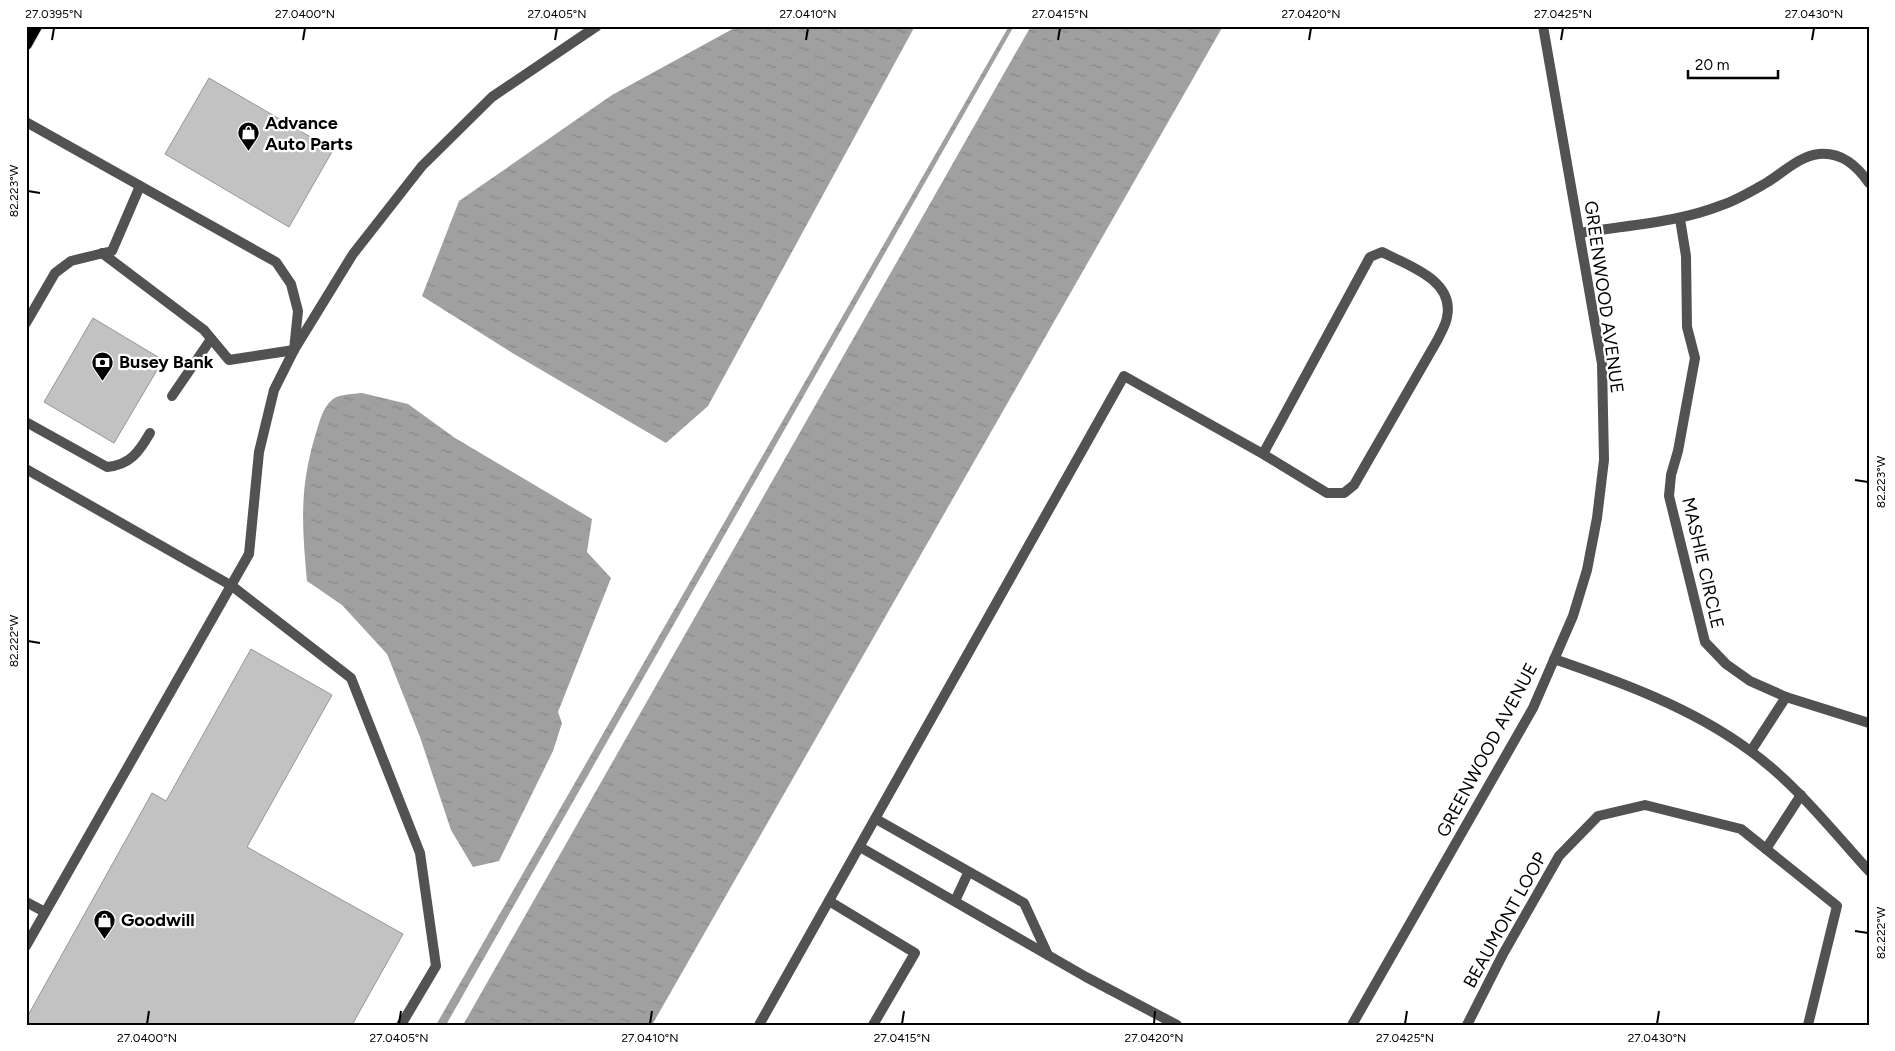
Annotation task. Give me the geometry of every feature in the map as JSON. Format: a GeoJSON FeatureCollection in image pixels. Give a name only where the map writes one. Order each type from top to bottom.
{"type":"FeatureCollection","features":[{"type":"Feature","properties":{"kind":"main road"},"geometry":{"type":"LineString","coordinates":[[26,44],[36,26]]}},
{"type":"Feature","properties":{"kind":"street"},"geometry":{"type":"LineString","coordinates":[[26,946],[249,554],[258,452],[274,390],[294,350],[353,254],[422,166],[492,97],[597,26]]}},
{"type":"Feature","properties":{"kind":"street","name":"GREENWOOD AVENUE"},"geometry":{"type":"LineString","coordinates":[[1352,1025],[1533,708],[1573,616],[1587,570],[1597,518],[1604,460],[1602,364],[1542,26]]}},
{"type":"Feature","properties":{"kind":"street"},"geometry":{"type":"LineString","coordinates":[[26,122],[276,262],[291,284],[298,311],[294,350]]}},
{"type":"Feature","properties":{"kind":"street"},"geometry":{"type":"LineString","coordinates":[[1580,233],[1656,220],[1680,219],[1723,205],[1766,183],[1806,156],[1822,154],[1842,157],[1858,168],[1869,183]]}},
{"type":"Feature","properties":{"kind":"street"},"geometry":{"type":"LineString","coordinates":[[26,323],[55,273],[71,262],[112,251],[140,186]]}},
{"type":"Feature","properties":{"kind":"street","name":"MASHIE CIRCLE"},"geometry":{"type":"LineString","coordinates":[[1680,219],[1686,256],[1687,327],[1694,358],[1678,451],[1670,475],[1669,496],[1680,534],[1705,642],[1726,664],[1750,681],[1786,697],[1869,723]]}},
{"type":"Feature","properties":{"kind":"street"},"geometry":{"type":"LineString","coordinates":[[759,1025],[1124,376],[1263,454],[1327,493],[1344,493],[1354,484],[1438,339],[1448,316],[1443,291],[1431,277],[1382,252],[1370,257],[1263,454]]}},
{"type":"Feature","properties":{"kind":"street"},"geometry":{"type":"LineString","coordinates":[[102,253],[204,330],[229,360],[294,350]]}},
{"type":"Feature","properties":{"kind":"street"},"geometry":{"type":"LineString","coordinates":[[172,396],[211,339]]}},
{"type":"Feature","properties":{"kind":"street"},"geometry":{"type":"LineString","coordinates":[[26,422],[107,467],[121,466],[138,453],[150,433]]}},
{"type":"Feature","properties":{"kind":"street"},"geometry":{"type":"LineString","coordinates":[[26,469],[232,586],[351,678],[420,853],[436,966],[401,1025]]}},
{"type":"Feature","properties":{"kind":"street"},"geometry":{"type":"LineString","coordinates":[[1554,659],[1597,674],[1682,710],[1722,731],[1751,751],[1801,795],[1869,871]]}},
{"type":"Feature","properties":{"kind":"street"},"geometry":{"type":"LineString","coordinates":[[1751,751],[1786,697]]}},
{"type":"Feature","properties":{"kind":"street"},"geometry":{"type":"LineString","coordinates":[[1766,849],[1801,795]]}},
{"type":"Feature","properties":{"kind":"street","name":"BEAUMONT LOOP"},"geometry":{"type":"LineString","coordinates":[[1467,1025],[1502,954],[1559,856],[1598,816],[1645,805],[1741,829],[1837,906],[1808,1025]]}},
{"type":"Feature","properties":{"kind":"street"},"geometry":{"type":"LineString","coordinates":[[876,819],[1024,902],[1048,954]]}},
{"type":"Feature","properties":{"kind":"street"},"geometry":{"type":"LineString","coordinates":[[860,847],[1177,1025]]}},
{"type":"Feature","properties":{"kind":"street"},"geometry":{"type":"LineString","coordinates":[[955,901],[968,872]]}},
{"type":"Feature","properties":{"kind":"street"},"geometry":{"type":"LineString","coordinates":[[829,901],[915,953],[873,1025]]}},
{"type":"Feature","properties":{"kind":"street"},"geometry":{"type":"LineString","coordinates":[[26,902],[45,912]]}},
{"type":"Feature","properties":{"kind":"water"},"geometry":{"type":"Polygon","coordinates":[[[738,26],[915,26],[708,406],[666,443],[514,354],[422,296],[459,201],[612,95],[738,26]]]}},
{"type":"Feature","properties":{"kind":"water"},"geometry":{"type":"Polygon","coordinates":[[[1009,26],[1014,26],[446,1025],[436,1025],[1009,26]]]}},
{"type":"Feature","properties":{"kind":"water"},"geometry":{"type":"Polygon","coordinates":[[[1031,26],[1223,26],[652,1025],[463,1025],[1031,26]]]}},
{"type":"Feature","properties":{"kind":"water"},"geometry":{"type":"Polygon","coordinates":[[[362,393],[408,404],[455,438],[592,519],[587,552],[611,578],[558,712],[562,723],[553,751],[499,861],[473,867],[451,830],[420,737],[387,654],[342,605],[307,581],[303,524],[304,489],[320,419],[329,403],[336,397],[362,393]]]}},
{"type":"Feature","properties":{"kind":"building","name":"Advance Auto Parts"},"geometry":{"type":"Polygon","coordinates":[[[209,78],[333,150],[289,227],[165,154],[209,78]]]}},
{"type":"Feature","properties":{"kind":"building","name":"Busey Bank"},"geometry":{"type":"Polygon","coordinates":[[[93,318],[163,360],[114,443],[44,402],[93,318]]]}},
{"type":"Feature","properties":{"kind":"building"},"geometry":{"type":"Polygon","coordinates":[[[251,649],[332,695],[247,847],[403,934],[352,1025],[26,1025],[26,1019],[152,793],[166,801],[251,649]]]}},
{"type":"Feature","properties":{"kind":"place","name":"Advance Auto Parts"},"geometry":{"type":"Point","coordinates":[249,152]}},
{"type":"Feature","properties":{"kind":"place","name":"Busey Bank"},"geometry":{"type":"Point","coordinates":[103,381]}},
{"type":"Feature","properties":{"kind":"place","name":"Goodwill"},"geometry":{"type":"Point","coordinates":[105,939]}}]}
